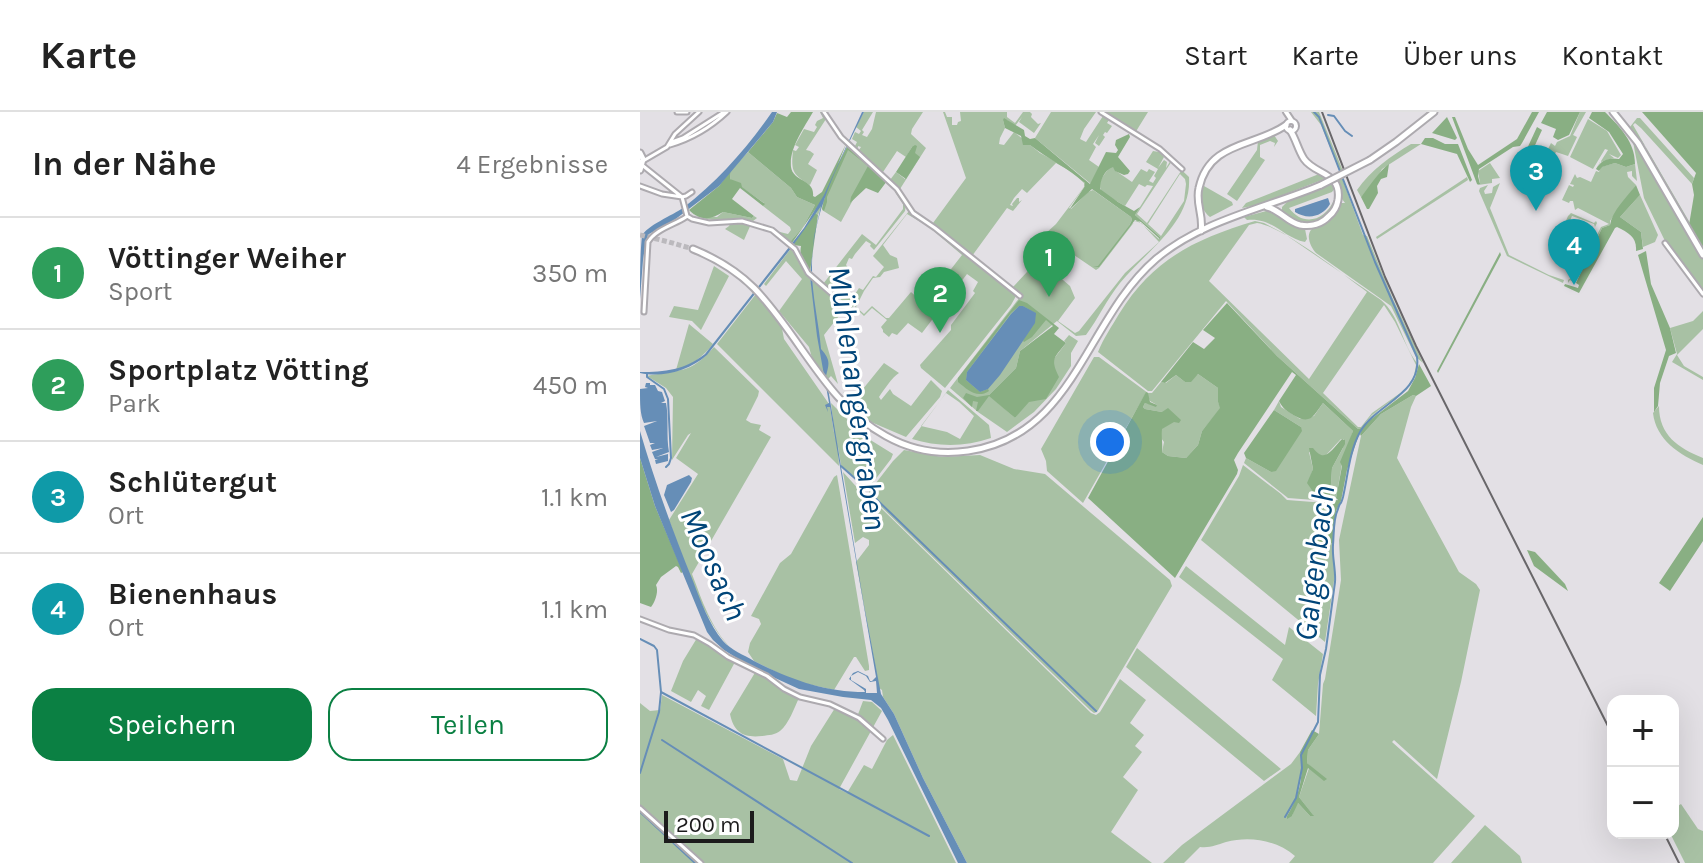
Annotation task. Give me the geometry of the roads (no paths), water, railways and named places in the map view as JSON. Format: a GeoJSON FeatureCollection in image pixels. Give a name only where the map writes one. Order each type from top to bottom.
{"type":"FeatureCollection","features":[{"type":"Feature","properties":{"kind":"main road"},"geometry":{"type":"LineString","coordinates":[[693,249],[730,269],[753,287],[848,407],[883,435],[925,451],[971,451],[1013,437],[1043,416],[1062,394],[1133,282],[1178,243],[1235,216],[1321,185],[1370,160],[1434,112]]}},
{"type":"Feature","properties":{"kind":"main road"},"geometry":{"type":"LineString","coordinates":[[1613,112],[1638,143],[1703,255]]}},
{"type":"Feature","properties":{"kind":"main road"},"geometry":{"type":"LineString","coordinates":[[1201,231],[1197,202],[1204,172],[1210,163],[1226,151],[1290,126],[1307,162],[1335,182],[1338,203],[1330,216],[1315,225],[1297,224],[1265,207]]}},
{"type":"Feature","properties":{"kind":"main road"},"geometry":{"type":"LineString","coordinates":[[640,153],[642,166]]}},
{"type":"Feature","properties":{"kind":"main road"},"geometry":{"type":"LineString","coordinates":[[1282,214],[1280,206],[1285,200]]}},
{"type":"Feature","properties":{"kind":"main road"},"geometry":{"type":"LineString","coordinates":[[1200,216],[1216,224]]}},
{"type":"Feature","properties":{"kind":"street"},"geometry":{"type":"LineString","coordinates":[[677,112],[687,112]]}},
{"type":"Feature","properties":{"kind":"street"},"geometry":{"type":"LineString","coordinates":[[699,112],[675,134],[667,147],[642,166],[683,199],[686,214],[692,219],[709,223],[738,221],[772,230],[795,249],[808,273],[831,293]]}},
{"type":"Feature","properties":{"kind":"street"},"geometry":{"type":"LineString","coordinates":[[671,142],[725,112]]}},
{"type":"Feature","properties":{"kind":"street"},"geometry":{"type":"LineString","coordinates":[[667,147],[686,140],[725,112]]}},
{"type":"Feature","properties":{"kind":"street"},"geometry":{"type":"LineString","coordinates":[[824,112],[847,143],[897,189],[913,213],[1020,296]]}},
{"type":"Feature","properties":{"kind":"street"},"geometry":{"type":"LineString","coordinates":[[1101,112],[1157,146],[1182,169]]}},
{"type":"Feature","properties":{"kind":"street"},"geometry":{"type":"LineString","coordinates":[[1286,112],[1290,126]]}},
{"type":"Feature","properties":{"kind":"street"},"geometry":{"type":"LineString","coordinates":[[640,186],[683,199]]}},
{"type":"Feature","properties":{"kind":"street"},"geometry":{"type":"LineString","coordinates":[[683,199],[692,192]]}},
{"type":"Feature","properties":{"kind":"street"},"geometry":{"type":"LineString","coordinates":[[644,312],[648,242],[653,235],[674,225],[686,214]]}},
{"type":"Feature","properties":{"kind":"street"},"geometry":{"type":"LineString","coordinates":[[1665,243],[1703,294]]}},
{"type":"Feature","properties":{"kind":"street"},"geometry":{"type":"LineString","coordinates":[[640,619],[694,635],[728,657],[767,676],[784,689],[800,697],[830,704],[859,718],[883,739]]}},
{"type":"Feature","properties":{"kind":"street"},"geometry":{"type":"LineString","coordinates":[[640,808],[701,863]]}},
{"type":"Feature","properties":{"kind":"water"},"geometry":{"type":"Polygon","coordinates":[[[772,112],[777,112],[773,122],[719,186],[673,221],[649,234],[640,299],[644,232],[683,208],[708,187],[742,151],[772,112]]]}},
{"type":"Feature","properties":{"kind":"water"},"geometry":{"type":"Polygon","coordinates":[[[864,112],[829,188],[816,228],[812,279],[821,349],[828,362],[826,376],[881,694],[894,714],[967,863],[958,863],[881,708],[871,700],[799,689],[751,667],[713,640],[655,506],[640,458],[640,431],[699,597],[723,641],[754,661],[794,679],[835,690],[865,692],[849,679],[851,676],[853,673],[858,671],[868,676],[870,681],[876,677],[830,407],[827,407],[828,412],[825,405],[829,403],[810,277],[814,236],[821,206],[707,355],[675,372],[657,375],[640,373],[682,367],[705,354],[804,228],[824,195],[864,112]],[[858,672],[851,676],[851,680],[866,689],[866,693],[877,693],[876,681],[870,682],[858,672]]]}},
{"type":"Feature","properties":{"kind":"water"},"geometry":{"type":"Polygon","coordinates":[[[1328,198],[1330,204],[1319,214],[1305,216],[1295,212],[1295,209],[1328,198]]]}},
{"type":"Feature","properties":{"kind":"water"},"geometry":{"type":"Polygon","coordinates":[[[1019,306],[1036,313],[1035,323],[1000,375],[988,389],[980,392],[966,380],[967,372],[1019,306]]]}},
{"type":"Feature","properties":{"kind":"water"},"geometry":{"type":"Polygon","coordinates":[[[646,383],[655,385],[662,392],[665,401],[661,403],[666,403],[667,409],[669,452],[656,457],[668,454],[668,461],[656,464],[655,460],[658,459],[655,459],[652,452],[663,448],[652,450],[650,445],[655,443],[650,443],[644,426],[657,421],[644,423],[640,408],[640,389],[648,388],[645,387],[646,383]]]}},
{"type":"Feature","properties":{"kind":"water"},"geometry":{"type":"Polygon","coordinates":[[[689,475],[691,482],[671,512],[664,495],[667,485],[689,475]]]}},
{"type":"Feature","properties":{"kind":"waterway","name":"Galgenbach"},"geometry":{"type":"LineString","coordinates":[[1285,817],[1296,798],[1302,768],[1301,755],[1318,722],[1320,675],[1335,582],[1334,522],[1343,497],[1353,448],[1367,422],[1405,390],[1417,370],[1417,357],[1375,262],[1319,117],[1314,112]]}},
{"type":"Feature","properties":{"kind":"waterway"},"geometry":{"type":"LineString","coordinates":[[1328,115],[1334,116],[1352,136]]}},
{"type":"Feature","properties":{"kind":"waterway"},"geometry":{"type":"LineString","coordinates":[[647,374],[664,389],[668,399],[671,458],[666,467]]}},
{"type":"Feature","properties":{"kind":"waterway","name":"Mühlenangergraben"},"geometry":{"type":"LineString","coordinates":[[841,466],[867,489]]}},
{"type":"Feature","properties":{"kind":"waterway","name":"Mühlenangergraben"},"geometry":{"type":"LineString","coordinates":[[871,494],[1096,711]]}},
{"type":"Feature","properties":{"kind":"waterway"},"geometry":{"type":"LineString","coordinates":[[640,639],[657,650],[661,692],[659,712],[640,773]]}},
{"type":"Feature","properties":{"kind":"waterway"},"geometry":{"type":"LineString","coordinates":[[661,692],[929,836]]}},
{"type":"Feature","properties":{"kind":"waterway"},"geometry":{"type":"LineString","coordinates":[[662,740],[852,863]]}},
{"type":"Feature","properties":{"kind":"waterway"},"geometry":{"type":"LineString","coordinates":[[640,812],[695,863]]}},
{"type":"Feature","properties":{"kind":"tunnel"},"geometry":{"type":"LineString","coordinates":[[640,235],[693,249]]}},
{"type":"Feature","properties":{"kind":"railway"},"geometry":{"type":"LineString","coordinates":[[1322,112],[1385,277],[1416,346],[1607,724]]}},
{"type":"Feature","properties":{"kind":"railway"},"geometry":{"type":"LineString","coordinates":[[1667,839],[1679,863]]}},
{"type":"Feature","properties":{"kind":"place","name":"Schlütergut"},"geometry":{"type":"Point","coordinates":[1536,211]}},
{"type":"Feature","properties":{"kind":"place","name":"Bienenhaus"},"geometry":{"type":"Point","coordinates":[1574,285]}},
{"type":"Feature","properties":{"kind":"place","name":"Vöttinger Weiher"},"geometry":{"type":"Point","coordinates":[1049,297]}},
{"type":"Feature","properties":{"kind":"place","name":"Sportplatz Vötting"},"geometry":{"type":"Point","coordinates":[940,333]}},
{"type":"Feature","properties":{"kind":"water label","name":"Moosach"},"geometry":{"type":"Point","coordinates":[714,564]}}]}
